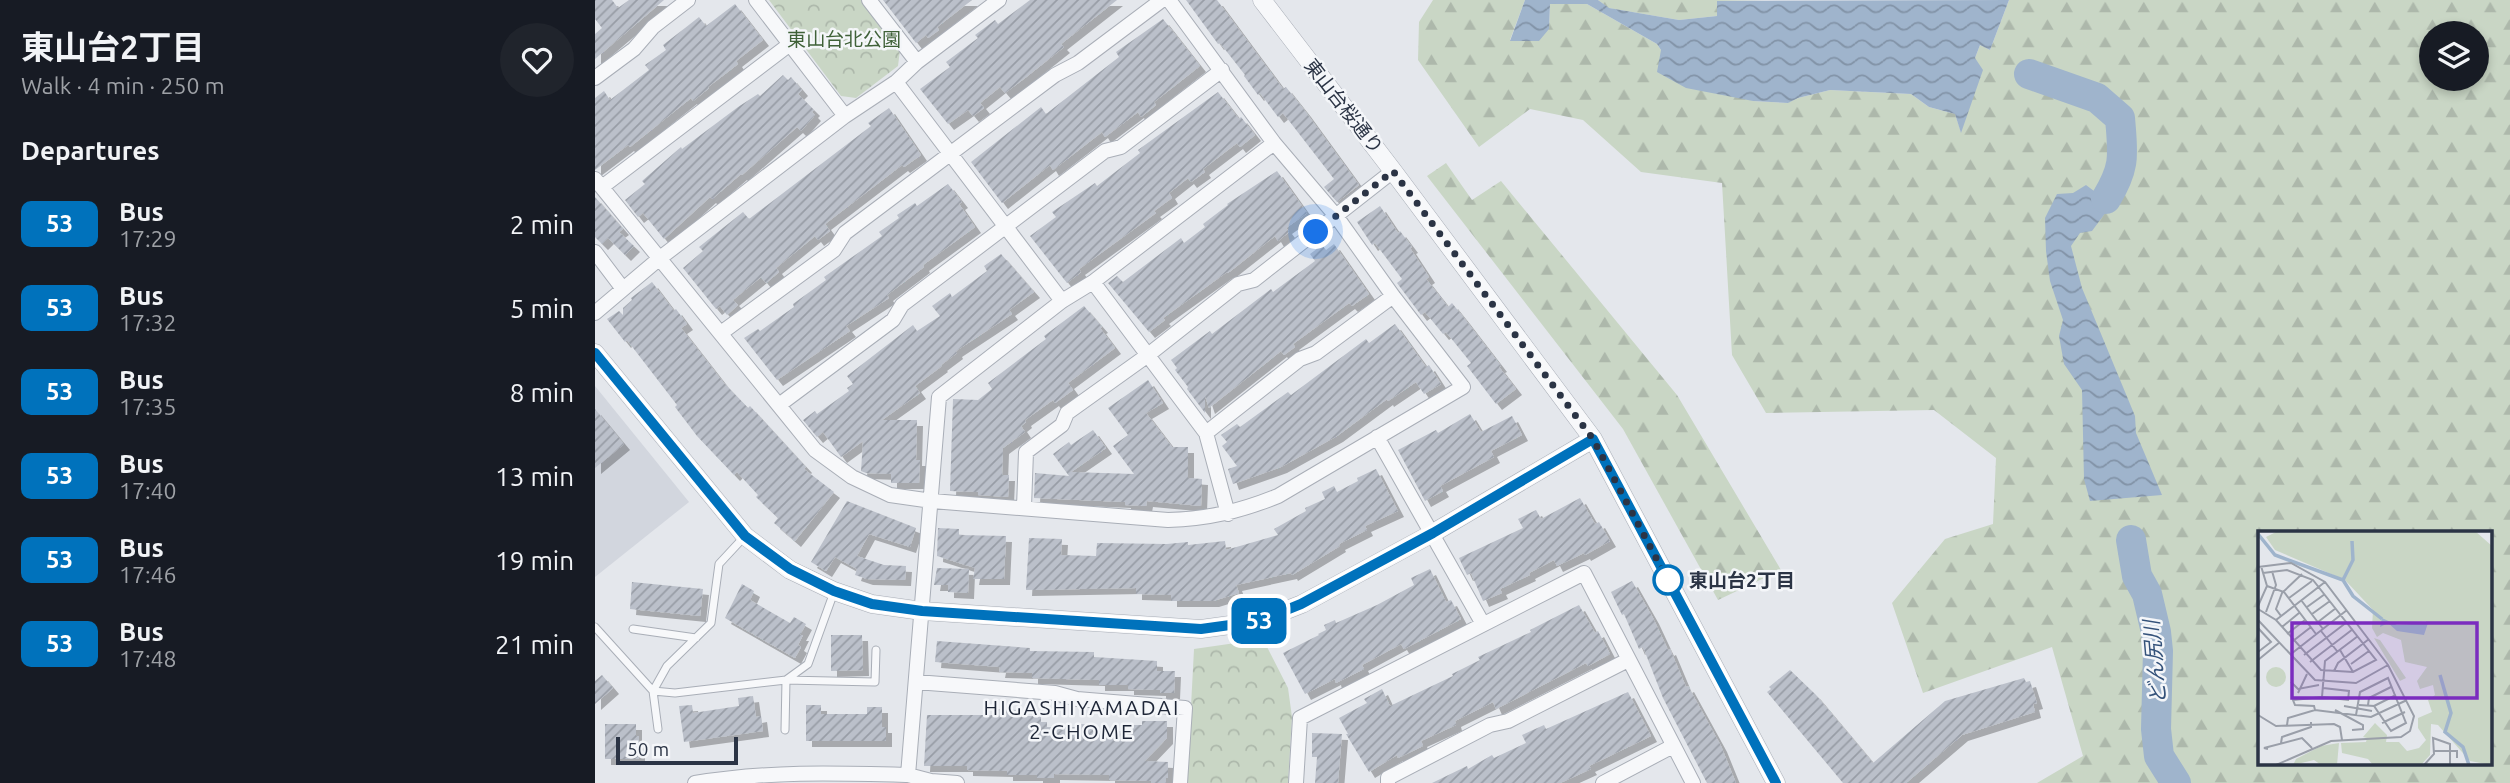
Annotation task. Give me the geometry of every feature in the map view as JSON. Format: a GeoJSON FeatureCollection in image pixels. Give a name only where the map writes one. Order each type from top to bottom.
{"type":"FeatureCollection","features":[{"type":"Feature","properties":{"kind":"street"},"geometry":{"type":"LineString","coordinates":[[595,78],[634,49],[653,27],[688,0]]}},
{"type":"Feature","properties":{"kind":"street"},"geometry":{"type":"LineString","coordinates":[[756,0],[845,116]]}},
{"type":"Feature","properties":{"kind":"street"},"geometry":{"type":"LineString","coordinates":[[869,0],[917,62]]}},
{"type":"Feature","properties":{"kind":"street"},"geometry":{"type":"LineString","coordinates":[[595,313],[660,258],[845,116],[896,82],[917,62],[999,0]]}},
{"type":"Feature","properties":{"kind":"street"},"geometry":{"type":"LineString","coordinates":[[721,333],[834,250],[845,233],[1055,75],[1078,63],[1162,0]]}},
{"type":"Feature","properties":{"kind":"street"},"geometry":{"type":"LineString","coordinates":[[790,44],[598,183],[815,450],[852,477],[890,495],[932,501],[1168,520],[1199,519],[1228,514],[1278,495],[1463,387],[1336,216],[1274,143],[1169,0]]}},
{"type":"Feature","properties":{"kind":"street","name":"東山台桜通り"},"geometry":{"type":"LineString","coordinates":[[1262,0],[1593,439],[1776,783]]}},
{"type":"Feature","properties":{"kind":"street"},"geometry":{"type":"LineString","coordinates":[[779,405],[893,320],[902,305],[1006,225],[1105,151],[1121,146],[1221,70]]}},
{"type":"Feature","properties":{"kind":"street"},"geometry":{"type":"LineString","coordinates":[[896,82],[1062,301]]}},
{"type":"Feature","properties":{"kind":"street"},"geometry":{"type":"LineString","coordinates":[[908,775],[939,397],[1062,301],[1093,282],[1274,143]]}},
{"type":"Feature","properties":{"kind":"street"},"geometry":{"type":"LineString","coordinates":[[1024,507],[1026,452],[1062,425],[1067,413],[1148,355],[1238,284],[1254,280],[1393,171]]}},
{"type":"Feature","properties":{"kind":"street"},"geometry":{"type":"LineString","coordinates":[[595,252],[624,289]]}},
{"type":"Feature","properties":{"kind":"street"},"geometry":{"type":"LineString","coordinates":[[1093,282],[1206,433],[1228,514]]}},
{"type":"Feature","properties":{"kind":"street"},"geometry":{"type":"LineString","coordinates":[[1206,433],[1300,359],[1316,353],[1393,296]]}},
{"type":"Feature","properties":{"kind":"street"},"geometry":{"type":"LineString","coordinates":[[595,353],[745,536],[790,569],[834,591],[872,604],[922,611],[1201,629],[1259,621],[1301,604],[1433,533],[1593,439]]}},
{"type":"Feature","properties":{"kind":"street"},"geometry":{"type":"LineString","coordinates":[[1377,437],[1483,624]]}},
{"type":"Feature","properties":{"kind":"street"},"geometry":{"type":"LineString","coordinates":[[1296,783],[1300,718],[1584,573],[1693,783]]}},
{"type":"Feature","properties":{"kind":"street"},"geometry":{"type":"LineString","coordinates":[[1388,783],[1388,778],[1478,731],[1509,721],[1628,660]]}},
{"type":"Feature","properties":{"kind":"street"},"geometry":{"type":"LineString","coordinates":[[916,682],[1055,693],[1077,699],[1185,708],[1180,783]]}},
{"type":"Feature","properties":{"kind":"street"},"geometry":{"type":"LineString","coordinates":[[1603,783],[1674,746]]}},
{"type":"Feature","properties":{"kind":"street"},"geometry":{"type":"LineString","coordinates":[[695,783],[797,772],[908,775],[931,781],[957,783]]}},
{"type":"Feature","properties":{"kind":"lane"},"geometry":{"type":"LineString","coordinates":[[653,691],[667,666],[711,623],[719,564],[745,536]]}},
{"type":"Feature","properties":{"kind":"lane"},"geometry":{"type":"LineString","coordinates":[[786,680],[808,664],[834,591]]}},
{"type":"Feature","properties":{"kind":"lane"},"geometry":{"type":"LineString","coordinates":[[595,627],[653,691],[658,729]]}},
{"type":"Feature","properties":{"kind":"lane"},"geometry":{"type":"LineString","coordinates":[[633,629],[696,638]]}},
{"type":"Feature","properties":{"kind":"lane"},"geometry":{"type":"LineString","coordinates":[[653,691],[674,693],[786,680],[875,682],[876,650]]}},
{"type":"Feature","properties":{"kind":"lane"},"geometry":{"type":"LineString","coordinates":[[785,730],[786,680]]}},
{"type":"Feature","properties":{"kind":"shaded area"},"geometry":{"type":"Polygon","coordinates":[[[595,386],[689,502],[595,577],[595,386]]]}},
{"type":"Feature","properties":{"kind":"green space","name":"東山台北公園"},"geometry":{"type":"Polygon","coordinates":[[[769,0],[861,0],[900,50],[898,66],[856,98],[841,96],[769,0]]]}},
{"type":"Feature","properties":{"kind":"green space"},"geometry":{"type":"Polygon","coordinates":[[[1433,0],[1525,0],[1510,40],[1549,29],[1550,4],[1587,4],[1657,44],[1661,50],[1753,101],[1787,103],[1830,90],[1911,94],[1929,107],[1955,114],[1961,132],[1975,58],[1980,45],[1990,50],[2009,0],[2510,0],[2510,783],[2037,783],[2083,756],[2052,647],[1923,693],[1892,603],[1945,539],[1993,524],[1996,458],[1934,410],[1766,413],[1732,355],[1722,183],[1641,172],[1583,120],[1530,109],[1479,147],[1418,60],[1419,22],[1433,0]]]}},
{"type":"Feature","properties":{"kind":"green space"},"geometry":{"type":"Polygon","coordinates":[[[1598,0],[1765,0],[1717,1],[1717,16],[1679,20],[1608,8],[1598,0]]]}},
{"type":"Feature","properties":{"kind":"green space"},"geometry":{"type":"Polygon","coordinates":[[[1446,163],[1472,200],[1501,181],[1677,395],[1781,570],[1718,600],[1623,429],[1427,176],[1446,163]]]}},
{"type":"Feature","properties":{"kind":"green space"},"geometry":{"type":"Polygon","coordinates":[[[1263,639],[1288,688],[1292,717],[1288,783],[1187,783],[1194,649],[1263,639]]]}},
{"type":"Feature","properties":{"kind":"water"},"geometry":{"type":"Polygon","coordinates":[[[1525,0],[1598,0],[1609,8],[1679,20],[1717,16],[1717,1],[2009,0],[1990,50],[1980,45],[1975,58],[1983,70],[1961,133],[1955,114],[1929,107],[1911,94],[1830,90],[1788,103],[1753,101],[1686,88],[1657,72],[1661,50],[1657,44],[1587,4],[1550,4],[1549,29],[1539,41],[1510,41],[1525,0]]]}},
{"type":"Feature","properties":{"kind":"water"},"geometry":{"type":"Polygon","coordinates":[[[2086,185],[2094,191],[2102,190],[2109,208],[2092,231],[2080,233],[2071,246],[2082,288],[2135,416],[2136,433],[2162,495],[2090,501],[2084,479],[2082,390],[2064,364],[2059,336],[2063,320],[2050,281],[2045,218],[2057,194],[2073,193],[2086,185]]]}},
{"type":"Feature","properties":{"kind":"building"},"geometry":{"type":"Polygon","coordinates":[[[595,0],[612,0],[618,8],[629,0],[664,0],[595,59],[595,34],[602,28],[595,19],[595,0]]]}},
{"type":"Feature","properties":{"kind":"building"},"geometry":{"type":"Polygon","coordinates":[[[883,0],[972,0],[937,27],[939,30],[916,43],[883,0]]]}},
{"type":"Feature","properties":{"kind":"building"},"geometry":{"type":"Polygon","coordinates":[[[1030,0],[1117,0],[1061,44],[1064,47],[1005,93],[1000,87],[980,103],[984,108],[973,116],[968,110],[948,124],[920,89],[950,67],[946,62],[978,38],[975,35],[995,20],[998,24],[1030,0]]]}},
{"type":"Feature","properties":{"kind":"building"},"geometry":{"type":"Polygon","coordinates":[[[1186,0],[1217,0],[1283,89],[1286,87],[1305,111],[1359,185],[1337,202],[1324,187],[1334,179],[1283,113],[1278,117],[1260,93],[1258,95],[1186,0]]]}},
{"type":"Feature","properties":{"kind":"building"},"geometry":{"type":"Polygon","coordinates":[[[735,4],[763,40],[693,101],[691,98],[630,147],[628,145],[595,170],[595,98],[604,91],[610,100],[649,70],[645,65],[666,50],[663,45],[699,17],[706,26],[735,4]]]}},
{"type":"Feature","properties":{"kind":"building"},"geometry":{"type":"Polygon","coordinates":[[[1163,19],[1200,66],[1154,102],[1156,105],[1141,117],[1138,112],[1105,137],[1102,132],[1053,170],[1050,165],[1002,203],[971,162],[1041,107],[1046,114],[1119,57],[1116,52],[1163,19]]]}},
{"type":"Feature","properties":{"kind":"building"},"geometry":{"type":"Polygon","coordinates":[[[783,75],[788,80],[791,77],[802,90],[798,94],[814,110],[812,112],[815,115],[801,131],[797,127],[742,175],[712,199],[710,197],[664,239],[643,213],[638,217],[625,200],[645,184],[642,181],[681,147],[682,149],[758,94],[760,96],[783,75]]]}},
{"type":"Feature","properties":{"kind":"building"},"geometry":{"type":"Polygon","coordinates":[[[1218,92],[1255,135],[1240,147],[1237,143],[1203,169],[1205,172],[1191,182],[1188,178],[1169,193],[1172,198],[1154,211],[1156,213],[1079,269],[1081,272],[1067,283],[1030,236],[1056,217],[1052,212],[1095,183],[1097,186],[1140,153],[1138,150],[1218,92]]]}},
{"type":"Feature","properties":{"kind":"building"},"geometry":{"type":"Polygon","coordinates":[[[889,108],[921,155],[904,167],[902,165],[825,224],[830,231],[818,240],[815,236],[776,268],[779,272],[766,283],[761,277],[733,300],[738,305],[727,315],[720,306],[716,309],[683,268],[703,251],[699,247],[743,212],[749,219],[871,126],[868,123],[889,108]]]}},
{"type":"Feature","properties":{"kind":"building"},"geometry":{"type":"Polygon","coordinates":[[[1277,171],[1307,213],[1286,228],[1289,232],[1278,241],[1275,236],[1163,318],[1165,320],[1149,332],[1108,283],[1117,276],[1123,282],[1181,238],[1184,243],[1205,227],[1203,224],[1227,204],[1277,171]]]}},
{"type":"Feature","properties":{"kind":"building"},"geometry":{"type":"Polygon","coordinates":[[[948,184],[962,202],[959,204],[975,227],[923,265],[924,267],[887,295],[889,298],[846,326],[850,331],[777,380],[744,338],[758,329],[760,331],[794,307],[793,304],[826,280],[824,277],[882,236],[879,232],[899,218],[897,215],[915,203],[917,206],[948,184]]]}},
{"type":"Feature","properties":{"kind":"building"},"geometry":{"type":"Polygon","coordinates":[[[595,197],[623,229],[619,232],[634,246],[625,255],[608,238],[602,244],[595,237],[595,197]]]}},
{"type":"Feature","properties":{"kind":"building"},"geometry":{"type":"Polygon","coordinates":[[[1380,206],[1398,233],[1400,231],[1412,247],[1410,248],[1429,277],[1426,279],[1448,307],[1452,303],[1516,389],[1496,404],[1467,366],[1471,363],[1446,332],[1443,334],[1425,312],[1421,315],[1397,283],[1402,279],[1375,243],[1372,245],[1357,222],[1380,206]]]}},
{"type":"Feature","properties":{"kind":"building"},"geometry":{"type":"Polygon","coordinates":[[[1334,244],[1369,294],[1352,306],[1349,303],[1293,344],[1295,347],[1284,355],[1281,351],[1209,408],[1205,396],[1205,413],[1187,389],[1171,360],[1315,261],[1310,254],[1322,245],[1326,250],[1334,244]]]}},
{"type":"Feature","properties":{"kind":"building"},"geometry":{"type":"Polygon","coordinates":[[[1001,254],[1034,292],[1009,310],[1012,314],[956,351],[942,366],[915,386],[920,393],[882,420],[917,420],[916,460],[920,460],[919,483],[891,483],[891,474],[861,471],[863,441],[841,457],[823,432],[817,437],[803,420],[815,411],[817,414],[849,391],[847,388],[853,384],[847,376],[913,325],[917,331],[940,316],[932,306],[950,293],[952,297],[987,271],[984,266],[1001,254]]]}},
{"type":"Feature","properties":{"kind":"building"},"geometry":{"type":"Polygon","coordinates":[[[652,282],[687,324],[681,328],[723,382],[748,408],[750,406],[806,467],[804,469],[834,492],[795,541],[774,523],[778,518],[756,497],[758,495],[737,472],[734,475],[697,436],[675,407],[677,405],[627,340],[625,342],[607,319],[619,311],[623,315],[623,308],[631,298],[652,282]]]}},
{"type":"Feature","properties":{"kind":"building"},"geometry":{"type":"Polygon","coordinates":[[[1084,306],[1115,348],[1068,383],[1073,390],[1055,403],[1053,400],[1025,420],[1021,426],[1025,432],[1003,448],[1002,475],[1009,475],[1008,497],[950,491],[953,399],[978,400],[992,389],[988,383],[1084,306]]]}},
{"type":"Feature","properties":{"kind":"building"},"geometry":{"type":"Polygon","coordinates":[[[1395,324],[1441,384],[1424,394],[1416,382],[1388,401],[1387,399],[1337,436],[1281,467],[1233,484],[1228,469],[1237,466],[1222,446],[1227,442],[1221,435],[1237,424],[1240,427],[1288,392],[1291,395],[1366,339],[1369,343],[1395,324]]]}},
{"type":"Feature","properties":{"kind":"building"},"geometry":{"type":"Polygon","coordinates":[[[1148,380],[1163,403],[1146,413],[1172,447],[1188,447],[1188,478],[1202,479],[1201,506],[1147,501],[1146,506],[1125,505],[1125,502],[1034,498],[1035,473],[1069,476],[1053,454],[1093,430],[1106,448],[1071,472],[1134,474],[1113,446],[1128,435],[1108,408],[1148,380]]]}},
{"type":"Feature","properties":{"kind":"building"},"geometry":{"type":"Polygon","coordinates":[[[595,409],[624,444],[595,468],[595,409]]]}},
{"type":"Feature","properties":{"kind":"building"},"geometry":{"type":"Polygon","coordinates":[[[1470,414],[1481,432],[1512,416],[1522,435],[1491,451],[1494,457],[1440,486],[1443,491],[1425,501],[1398,450],[1436,430],[1438,433],[1470,414]]]}},
{"type":"Feature","properties":{"kind":"building"},"geometry":{"type":"Polygon","coordinates":[[[1376,469],[1398,511],[1365,526],[1367,530],[1339,544],[1340,546],[1292,575],[1291,573],[1236,585],[1239,593],[1213,601],[1171,601],[1171,595],[1136,594],[1136,588],[1026,590],[1029,538],[1062,539],[1061,555],[1096,556],[1097,543],[1188,542],[1188,545],[1225,541],[1226,550],[1278,535],[1274,529],[1306,511],[1305,508],[1325,499],[1322,492],[1334,486],[1337,492],[1376,469]]]}},
{"type":"Feature","properties":{"kind":"building"},"geometry":{"type":"Polygon","coordinates":[[[1580,498],[1595,524],[1599,522],[1610,541],[1557,566],[1554,560],[1500,589],[1502,593],[1483,601],[1471,573],[1467,575],[1459,558],[1523,528],[1518,519],[1536,510],[1541,519],[1580,498]]]}},
{"type":"Feature","properties":{"kind":"building"},"geometry":{"type":"Polygon","coordinates":[[[847,501],[916,528],[910,547],[869,534],[857,556],[884,565],[906,566],[905,580],[867,579],[855,575],[857,569],[835,557],[826,571],[811,562],[847,501]]]}},
{"type":"Feature","properties":{"kind":"building"},"geometry":{"type":"Polygon","coordinates":[[[938,528],[959,529],[959,535],[1006,536],[1004,579],[973,579],[975,568],[937,556],[938,528]]]}},
{"type":"Feature","properties":{"kind":"building"},"geometry":{"type":"Polygon","coordinates":[[[937,568],[969,569],[968,593],[948,592],[948,585],[934,585],[937,568]]]}},
{"type":"Feature","properties":{"kind":"building"},"geometry":{"type":"Polygon","coordinates":[[[1430,569],[1446,602],[1451,600],[1461,619],[1404,649],[1401,644],[1362,665],[1364,669],[1336,683],[1335,679],[1305,694],[1283,653],[1319,635],[1326,630],[1324,625],[1335,620],[1336,623],[1377,605],[1414,585],[1411,578],[1430,569]]]}},
{"type":"Feature","properties":{"kind":"building"},"geometry":{"type":"Polygon","coordinates":[[[1632,581],[1668,650],[1670,649],[1686,687],[1688,686],[1721,746],[1736,783],[1707,783],[1663,698],[1643,647],[1639,649],[1611,592],[1632,581]]]}},
{"type":"Feature","properties":{"kind":"building"},"geometry":{"type":"Polygon","coordinates":[[[632,582],[703,589],[700,616],[630,609],[632,582]]]}},
{"type":"Feature","properties":{"kind":"building"},"geometry":{"type":"Polygon","coordinates":[[[742,584],[754,591],[750,600],[790,623],[794,617],[806,624],[800,635],[803,635],[798,645],[801,647],[795,658],[725,618],[742,584]]]}},
{"type":"Feature","properties":{"kind":"building"},"geometry":{"type":"Polygon","coordinates":[[[1579,605],[1595,633],[1598,631],[1610,654],[1588,666],[1586,663],[1496,709],[1493,702],[1455,721],[1456,725],[1421,741],[1423,746],[1398,758],[1397,755],[1369,772],[1339,718],[1367,703],[1364,699],[1382,689],[1390,706],[1453,676],[1452,674],[1480,660],[1478,657],[1579,605]]]}},
{"type":"Feature","properties":{"kind":"building"},"geometry":{"type":"Polygon","coordinates":[[[831,635],[862,635],[863,670],[831,671],[831,635]]]}},
{"type":"Feature","properties":{"kind":"building"},"geometry":{"type":"Polygon","coordinates":[[[937,641],[1030,648],[1030,651],[1094,652],[1094,657],[1157,661],[1157,671],[1175,671],[1174,693],[1128,689],[1128,685],[1099,685],[1099,680],[1032,678],[1032,673],[999,672],[1000,667],[935,662],[937,641]]]}},
{"type":"Feature","properties":{"kind":"building"},"geometry":{"type":"Polygon","coordinates":[[[1790,670],[1815,694],[1873,763],[1945,701],[2024,678],[2026,682],[2030,681],[2037,703],[2033,704],[2035,712],[1962,735],[1906,783],[1843,783],[1767,692],[1771,689],[1769,687],[1790,670]]]}},
{"type":"Feature","properties":{"kind":"building"},"geometry":{"type":"Polygon","coordinates":[[[602,675],[613,688],[595,704],[595,681],[602,675]]]}},
{"type":"Feature","properties":{"kind":"building"},"geometry":{"type":"Polygon","coordinates":[[[1628,692],[1651,736],[1589,766],[1591,769],[1560,783],[1432,783],[1467,766],[1468,769],[1492,755],[1494,758],[1526,743],[1522,735],[1544,725],[1546,729],[1628,692]]]}},
{"type":"Feature","properties":{"kind":"building"},"geometry":{"type":"Polygon","coordinates":[[[753,696],[756,717],[761,716],[763,731],[684,742],[679,706],[692,705],[693,713],[739,706],[738,698],[753,696]]]}},
{"type":"Feature","properties":{"kind":"building"},"geometry":{"type":"Polygon","coordinates":[[[806,705],[821,705],[821,714],[867,714],[867,707],[882,707],[882,727],[886,727],[886,741],[806,741],[806,705]]]}},
{"type":"Feature","properties":{"kind":"building"},"geometry":{"type":"Polygon","coordinates":[[[996,709],[1018,710],[1018,716],[1041,716],[1041,722],[1047,722],[1047,727],[1096,725],[1095,731],[1125,731],[1126,725],[1142,725],[1142,721],[1167,721],[1167,738],[1145,761],[1168,762],[1166,783],[1109,780],[1109,775],[1054,774],[1054,778],[1037,778],[1037,775],[1007,775],[1007,771],[967,770],[967,766],[924,766],[927,715],[996,715],[996,709]]]}},
{"type":"Feature","properties":{"kind":"building"},"geometry":{"type":"Polygon","coordinates":[[[605,724],[636,724],[639,759],[605,759],[605,724]]]}},
{"type":"Feature","properties":{"kind":"building"},"geometry":{"type":"Polygon","coordinates":[[[1312,733],[1342,734],[1338,783],[1315,783],[1317,757],[1312,757],[1312,733]]]}},
{"type":"Feature","properties":{"kind":"waterway","name":"どん尻川"},"geometry":{"type":"LineString","coordinates":[[2029,74],[2097,98],[2120,118],[2122,160],[2117,178],[2106,199]]}},
{"type":"Feature","properties":{"kind":"waterway","name":"どん尻川"},"geometry":{"type":"LineString","coordinates":[[2131,540],[2137,576],[2147,594],[2156,632],[2156,729],[2159,756],[2176,783]]}},
{"type":"Feature","properties":{"kind":"bus line","name":"53"},"geometry":{"type":"LineString","coordinates":[[595,353],[745,536],[790,569],[834,591],[872,604],[922,611],[1201,629],[1259,621],[1301,604],[1433,533],[1593,439],[1776,783]]}},
{"type":"Feature","properties":{"kind":"place","name":"東山台2丁目"},"geometry":{"type":"Point","coordinates":[1668,580]}},
{"type":"Feature","properties":{"kind":"district","name":"HIGASHIYAMADAI 2-CHOME"},"geometry":{"type":"Point","coordinates":[1082,719]}},
{"type":"Feature","properties":{"kind":"route"},"geometry":{"type":"LineString","coordinates":[[1316,232],[1393,171],[1593,439],[1671,586],[1668,580]]}}]}
